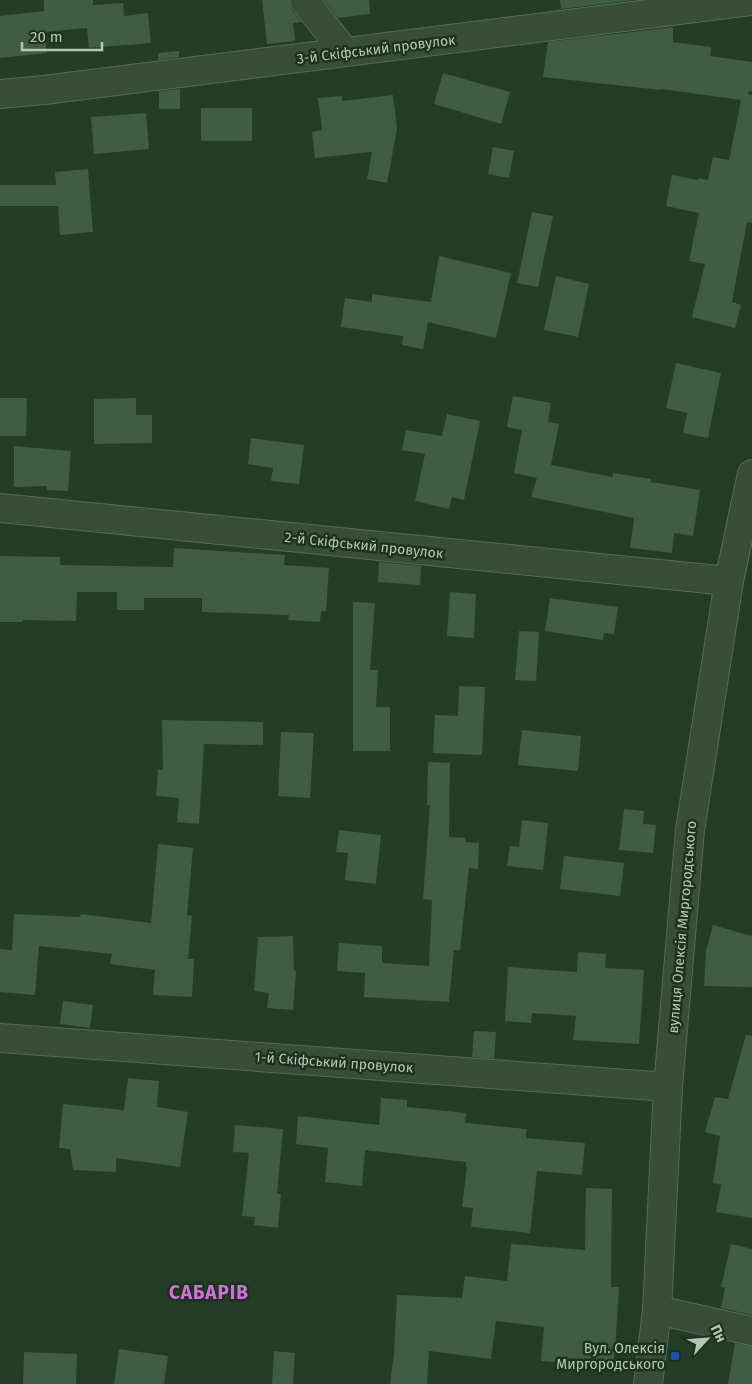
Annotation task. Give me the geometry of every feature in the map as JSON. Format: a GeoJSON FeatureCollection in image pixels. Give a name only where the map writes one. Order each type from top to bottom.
{"type":"FeatureCollection","features":[{"type":"Feature","properties":{"kind":"street"},"geometry":{"type":"LineString","coordinates":[[304,0],[345,52]]}},
{"type":"Feature","properties":{"kind":"street","name":"3-й Скіфський провулок"},"geometry":{"type":"LineString","coordinates":[[0,94],[345,52],[612,9],[752,1]]}},
{"type":"Feature","properties":{"kind":"street","name":"вулиця Олексія Миргородського"},"geometry":{"type":"LineString","coordinates":[[648,1384],[657,1310],[668,1087],[690,830],[728,581],[752,474]]}},
{"type":"Feature","properties":{"kind":"street","name":"2-й Скіфський провулок"},"geometry":{"type":"LineString","coordinates":[[0,508],[728,581]]}},
{"type":"Feature","properties":{"kind":"street","name":"1-й Скіфський провулок"},"geometry":{"type":"LineString","coordinates":[[0,1038],[668,1087]]}},
{"type":"Feature","properties":{"kind":"street"},"geometry":{"type":"LineString","coordinates":[[657,1310],[752,1331]]}},
{"type":"Feature","properties":{"kind":"building"},"geometry":{"type":"Polygon","coordinates":[[[44,0],[93,0],[93,5],[123,3],[124,16],[148,13],[151,43],[89,48],[87,28],[44,32],[47,53],[0,58],[0,16],[44,11],[44,0]]]}},
{"type":"Feature","properties":{"kind":"building"},"geometry":{"type":"Polygon","coordinates":[[[262,0],[289,0],[291,9],[302,22],[293,23],[295,41],[267,44],[262,0]]]}},
{"type":"Feature","properties":{"kind":"building"},"geometry":{"type":"Polygon","coordinates":[[[324,0],[369,0],[370,14],[338,18],[324,0]]]}},
{"type":"Feature","properties":{"kind":"building"},"geometry":{"type":"Polygon","coordinates":[[[560,0],[635,0],[561,9],[560,0]]]}},
{"type":"Feature","properties":{"kind":"building"},"geometry":{"type":"Polygon","coordinates":[[[673,27],[673,42],[711,47],[710,56],[752,62],[752,91],[749,91],[748,94],[752,95],[752,223],[747,222],[732,302],[741,305],[735,328],[692,317],[705,264],[689,261],[699,213],[666,206],[672,175],[708,180],[713,157],[729,160],[741,100],[661,89],[543,77],[548,42],[673,27]]]}},
{"type":"Feature","properties":{"kind":"building"},"geometry":{"type":"Polygon","coordinates":[[[179,51],[179,57],[158,60],[158,53],[179,51]]]}},
{"type":"Feature","properties":{"kind":"building"},"geometry":{"type":"Polygon","coordinates":[[[443,73],[510,92],[501,124],[434,104],[443,73]]]}},
{"type":"Feature","properties":{"kind":"building"},"geometry":{"type":"Polygon","coordinates":[[[180,89],[180,109],[159,109],[159,91],[180,89]]]}},
{"type":"Feature","properties":{"kind":"building"},"geometry":{"type":"Polygon","coordinates":[[[393,95],[397,129],[387,183],[367,179],[372,152],[315,158],[312,132],[322,130],[318,98],[342,96],[342,101],[393,95]]]}},
{"type":"Feature","properties":{"kind":"building"},"geometry":{"type":"Polygon","coordinates":[[[201,108],[252,108],[252,141],[201,141],[201,108]]]}},
{"type":"Feature","properties":{"kind":"building"},"geometry":{"type":"Polygon","coordinates":[[[146,113],[149,149],[94,154],[91,117],[146,113]]]}},
{"type":"Feature","properties":{"kind":"building"},"geometry":{"type":"Polygon","coordinates":[[[493,147],[514,151],[509,178],[488,174],[493,147]]]}},
{"type":"Feature","properties":{"kind":"building"},"geometry":{"type":"Polygon","coordinates":[[[88,169],[93,232],[60,235],[58,206],[0,206],[0,185],[56,185],[55,172],[88,169]]]}},
{"type":"Feature","properties":{"kind":"building"},"geometry":{"type":"Polygon","coordinates":[[[532,212],[553,216],[538,287],[517,283],[532,212]]]}},
{"type":"Feature","properties":{"kind":"building"},"geometry":{"type":"Polygon","coordinates":[[[439,256],[511,273],[496,338],[428,322],[423,349],[402,345],[403,336],[341,327],[345,298],[372,302],[372,294],[431,302],[439,256]]]}},
{"type":"Feature","properties":{"kind":"building"},"geometry":{"type":"Polygon","coordinates":[[[556,276],[589,284],[578,337],[544,330],[556,276]]]}},
{"type":"Feature","properties":{"kind":"building"},"geometry":{"type":"Polygon","coordinates":[[[676,363],[721,373],[708,438],[683,433],[687,413],[666,408],[676,363]]]}},
{"type":"Feature","properties":{"kind":"building"},"geometry":{"type":"Polygon","coordinates":[[[513,396],[551,403],[548,422],[559,424],[551,465],[613,477],[613,473],[651,479],[651,482],[700,490],[693,536],[674,533],[672,553],[630,548],[634,518],[531,497],[537,478],[514,473],[522,430],[507,427],[513,396]]]}},
{"type":"Feature","properties":{"kind":"building"},"geometry":{"type":"Polygon","coordinates":[[[0,398],[27,398],[26,436],[0,436],[0,398]]]}},
{"type":"Feature","properties":{"kind":"building"},"geometry":{"type":"Polygon","coordinates":[[[136,398],[136,415],[152,415],[152,443],[94,444],[94,399],[136,398]]]}},
{"type":"Feature","properties":{"kind":"building"},"geometry":{"type":"Polygon","coordinates":[[[447,414],[480,421],[464,500],[452,497],[449,509],[415,501],[425,454],[402,450],[406,430],[442,436],[447,414]]]}},
{"type":"Feature","properties":{"kind":"building"},"geometry":{"type":"Polygon","coordinates":[[[251,438],[304,445],[299,484],[271,481],[273,468],[248,464],[251,438]]]}},
{"type":"Feature","properties":{"kind":"building"},"geometry":{"type":"Polygon","coordinates":[[[14,446],[71,451],[68,491],[47,490],[47,486],[14,487],[14,446]]]}},
{"type":"Feature","properties":{"kind":"building"},"geometry":{"type":"Polygon","coordinates":[[[174,548],[285,555],[284,565],[329,568],[326,611],[321,611],[320,622],[288,620],[289,615],[202,612],[202,598],[144,598],[144,610],[117,610],[117,592],[77,592],[76,621],[23,620],[23,622],[0,622],[0,556],[60,557],[60,565],[173,567],[174,548]]]}},
{"type":"Feature","properties":{"kind":"building"},"geometry":{"type":"Polygon","coordinates":[[[379,562],[421,566],[420,585],[378,582],[379,562]]]}},
{"type":"Feature","properties":{"kind":"building"},"geometry":{"type":"Polygon","coordinates":[[[450,592],[476,594],[474,638],[447,636],[450,592]]]}},
{"type":"Feature","properties":{"kind":"building"},"geometry":{"type":"Polygon","coordinates":[[[550,598],[618,607],[614,634],[604,633],[603,640],[545,631],[550,598]]]}},
{"type":"Feature","properties":{"kind":"building"},"geometry":{"type":"Polygon","coordinates":[[[353,602],[375,603],[370,670],[378,670],[376,707],[390,707],[390,751],[353,751],[353,602]]]}},
{"type":"Feature","properties":{"kind":"building"},"geometry":{"type":"Polygon","coordinates":[[[519,631],[539,632],[536,681],[515,680],[519,631]]]}},
{"type":"Feature","properties":{"kind":"building"},"geometry":{"type":"Polygon","coordinates":[[[459,686],[485,687],[482,755],[433,753],[435,715],[458,716],[459,686]]]}},
{"type":"Feature","properties":{"kind":"building"},"geometry":{"type":"Polygon","coordinates":[[[162,720],[263,722],[263,745],[204,744],[199,824],[177,822],[179,798],[156,796],[158,769],[163,770],[162,720]]]}},
{"type":"Feature","properties":{"kind":"building"},"geometry":{"type":"Polygon","coordinates":[[[522,730],[581,736],[578,771],[518,765],[522,730]]]}},
{"type":"Feature","properties":{"kind":"building"},"geometry":{"type":"Polygon","coordinates":[[[281,732],[314,733],[310,798],[278,796],[281,732]]]}},
{"type":"Feature","properties":{"kind":"building"},"geometry":{"type":"Polygon","coordinates":[[[428,762],[450,763],[449,837],[465,838],[465,842],[479,843],[478,869],[469,868],[460,950],[454,950],[449,1002],[364,997],[365,973],[337,971],[339,943],[382,946],[382,963],[429,966],[432,900],[423,899],[430,805],[427,805],[428,762]]]}},
{"type":"Feature","properties":{"kind":"building"},"geometry":{"type":"Polygon","coordinates":[[[624,809],[644,811],[643,824],[656,825],[653,853],[619,850],[624,809]]]}},
{"type":"Feature","properties":{"kind":"building"},"geometry":{"type":"Polygon","coordinates":[[[522,820],[548,823],[543,870],[507,866],[510,846],[519,847],[522,820]]]}},
{"type":"Feature","properties":{"kind":"building"},"geometry":{"type":"Polygon","coordinates":[[[339,830],[381,835],[376,884],[345,880],[348,853],[336,852],[339,830]]]}},
{"type":"Feature","properties":{"kind":"building"},"geometry":{"type":"Polygon","coordinates":[[[158,844],[193,848],[187,915],[192,916],[188,959],[194,959],[192,997],[153,995],[155,970],[110,964],[112,954],[39,946],[35,995],[0,992],[0,949],[12,950],[14,914],[80,917],[81,914],[151,923],[158,844]]]}},
{"type":"Feature","properties":{"kind":"building"},"geometry":{"type":"Polygon","coordinates":[[[564,856],[624,863],[620,896],[560,889],[564,856]]]}},
{"type":"Feature","properties":{"kind":"building"},"geometry":{"type":"Polygon","coordinates":[[[713,925],[752,936],[752,987],[704,986],[706,951],[713,925]]]}},
{"type":"Feature","properties":{"kind":"building"},"geometry":{"type":"Polygon","coordinates":[[[293,936],[294,970],[296,971],[293,1010],[267,1008],[269,993],[254,991],[258,937],[293,936]]]}},
{"type":"Feature","properties":{"kind":"building"},"geometry":{"type":"Polygon","coordinates":[[[578,952],[606,954],[605,968],[644,970],[639,1044],[573,1040],[576,1016],[532,1013],[531,1023],[505,1021],[508,967],[577,972],[578,952]]]}},
{"type":"Feature","properties":{"kind":"building"},"geometry":{"type":"Polygon","coordinates":[[[63,1001],[93,1005],[90,1028],[60,1024],[63,1001]]]}},
{"type":"Feature","properties":{"kind":"building"},"geometry":{"type":"Polygon","coordinates":[[[474,1031],[496,1032],[494,1059],[472,1057],[474,1031]]]}},
{"type":"Feature","properties":{"kind":"building"},"geometry":{"type":"Polygon","coordinates":[[[746,1035],[752,1036],[752,1218],[716,1212],[721,1185],[713,1183],[720,1136],[705,1132],[715,1097],[728,1099],[746,1035]]]}},
{"type":"Feature","properties":{"kind":"building"},"geometry":{"type":"Polygon","coordinates":[[[128,1078],[159,1081],[157,1107],[188,1112],[180,1167],[116,1158],[116,1172],[73,1170],[70,1149],[59,1148],[63,1104],[124,1110],[128,1078]]]}},
{"type":"Feature","properties":{"kind":"building"},"geometry":{"type":"Polygon","coordinates":[[[381,1098],[407,1100],[407,1107],[466,1113],[465,1123],[526,1129],[526,1138],[585,1143],[582,1175],[537,1171],[530,1233],[471,1227],[473,1208],[462,1207],[466,1162],[365,1150],[362,1186],[325,1182],[328,1148],[296,1144],[298,1116],[379,1125],[381,1098]]]}},
{"type":"Feature","properties":{"kind":"building"},"geometry":{"type":"Polygon","coordinates":[[[235,1125],[283,1129],[277,1194],[281,1194],[278,1228],[254,1225],[255,1217],[242,1216],[249,1153],[233,1152],[235,1125]]]}},
{"type":"Feature","properties":{"kind":"building"},"geometry":{"type":"Polygon","coordinates":[[[586,1188],[612,1189],[611,1287],[619,1287],[613,1366],[567,1359],[567,1363],[541,1361],[544,1327],[496,1321],[491,1359],[429,1351],[427,1384],[390,1384],[394,1354],[397,1295],[462,1298],[465,1276],[507,1281],[511,1244],[585,1250],[586,1188]]]}},
{"type":"Feature","properties":{"kind":"building"},"geometry":{"type":"Polygon","coordinates":[[[731,1244],[752,1249],[752,1315],[721,1308],[725,1288],[721,1287],[731,1244]]]}},
{"type":"Feature","properties":{"kind":"building"},"geometry":{"type":"Polygon","coordinates":[[[735,1343],[752,1346],[752,1384],[728,1384],[735,1343]]]}},
{"type":"Feature","properties":{"kind":"building"},"geometry":{"type":"Polygon","coordinates":[[[119,1349],[168,1356],[164,1384],[114,1384],[119,1349]]]}},
{"type":"Feature","properties":{"kind":"building"},"geometry":{"type":"Polygon","coordinates":[[[274,1351],[295,1353],[293,1384],[272,1384],[274,1351]]]}},
{"type":"Feature","properties":{"kind":"building"},"geometry":{"type":"Polygon","coordinates":[[[24,1352],[77,1354],[76,1384],[23,1384],[24,1352]]]}},
{"type":"Feature","properties":{"kind":"place","name":"Вул. Олексія Миргородського"},"geometry":{"type":"Point","coordinates":[675,1356]}},
{"type":"Feature","properties":{"kind":"district","name":"САБАРІВ"},"geometry":{"type":"Point","coordinates":[209,1292]}}]}
